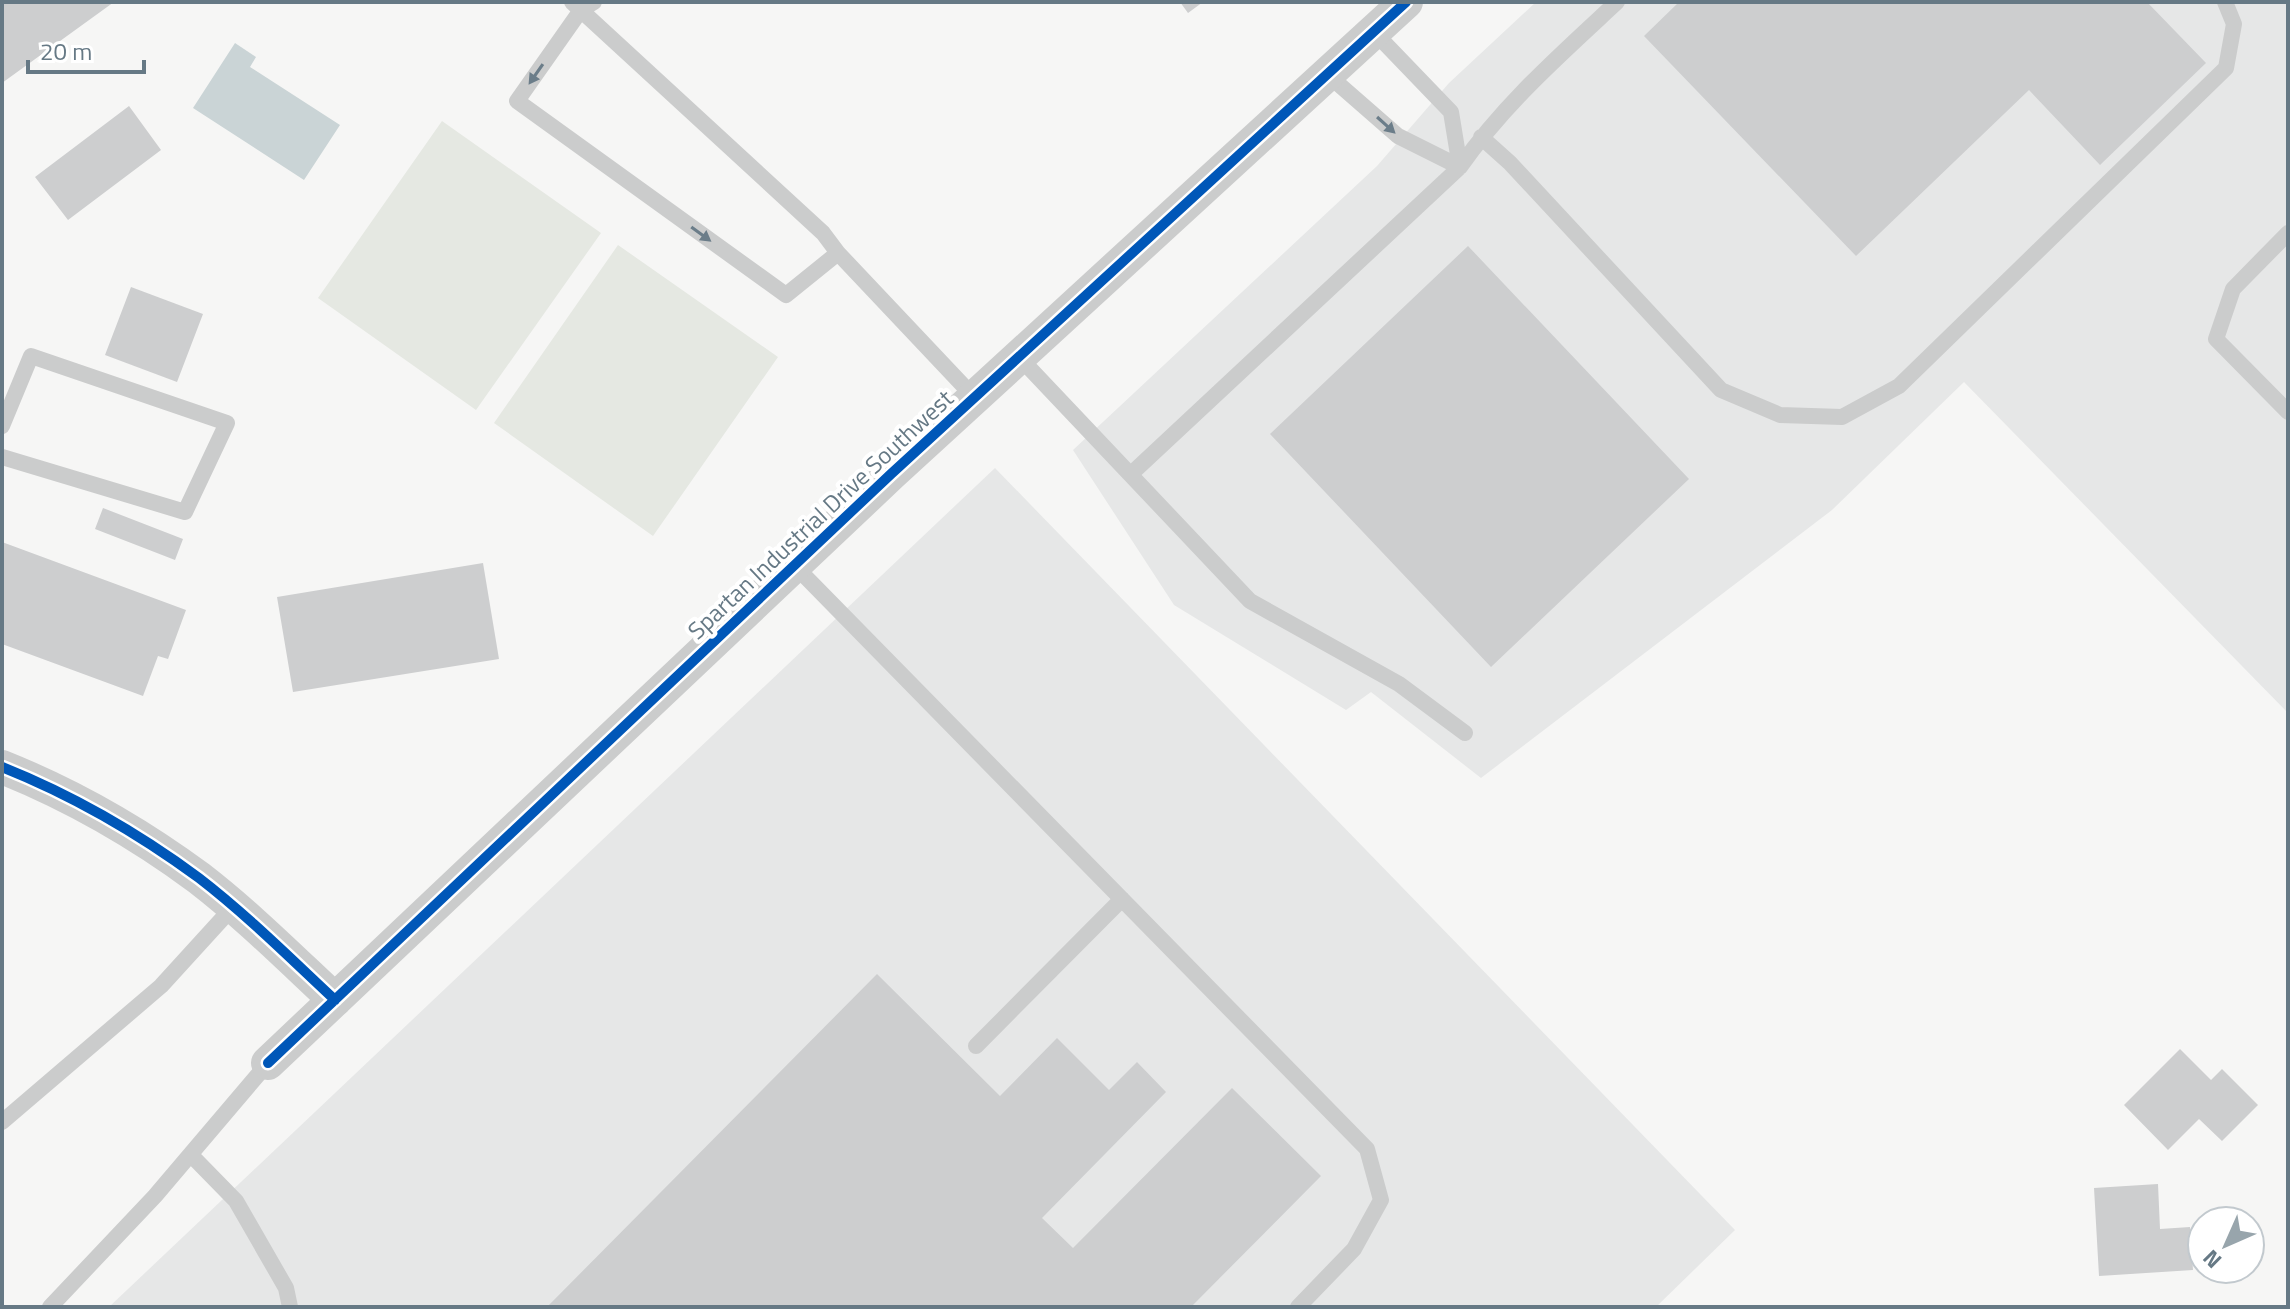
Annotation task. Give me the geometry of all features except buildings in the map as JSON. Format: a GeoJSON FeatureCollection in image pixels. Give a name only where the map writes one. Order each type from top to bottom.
{"type":"FeatureCollection","features":[{"type":"Feature","properties":{"kind":"street","name":"Spartan Industrial Drive Southwest"},"geometry":{"type":"LineString","coordinates":[[268,1063],[974,397],[1406,2]]}},
{"type":"Feature","properties":{"kind":"street"},"geometry":{"type":"LineString","coordinates":[[2,767],[110,819],[167,855],[233,907],[335,1000]]}},
{"type":"Feature","properties":{"kind":"lane"},"geometry":{"type":"LineString","coordinates":[[1131,474],[1460,167],[1513,100],[1617,2]]}},
{"type":"Feature","properties":{"kind":"lane"},"geometry":{"type":"LineString","coordinates":[[1481,137],[1510,163],[1721,390],[1780,415],[1842,417],[1899,386],[2226,68],[2234,24],[2225,2]]}},
{"type":"Feature","properties":{"kind":"lane"},"geometry":{"type":"LineString","coordinates":[[838,253],[786,295],[517,101],[582,5],[823,233],[838,253],[974,397]]}},
{"type":"Feature","properties":{"kind":"lane"},"geometry":{"type":"LineString","coordinates":[[1374,32],[1451,112],[1460,167]]}},
{"type":"Feature","properties":{"kind":"lane"},"geometry":{"type":"LineString","coordinates":[[1327,74],[1398,136],[1460,167]]}},
{"type":"Feature","properties":{"kind":"lane"},"geometry":{"type":"LineString","coordinates":[[2288,233],[2233,289],[2216,339],[2288,412]]}},
{"type":"Feature","properties":{"kind":"lane"},"geometry":{"type":"LineString","coordinates":[[2,426],[31,356],[227,423],[185,512],[2,457]]}},
{"type":"Feature","properties":{"kind":"lane"},"geometry":{"type":"LineString","coordinates":[[1019,357],[1250,601],[1399,684],[1465,733]]}},
{"type":"Feature","properties":{"kind":"lane"},"geometry":{"type":"LineString","coordinates":[[794,565],[1367,1149],[1381,1200],[1354,1249],[1298,1307]]}},
{"type":"Feature","properties":{"kind":"lane"},"geometry":{"type":"LineString","coordinates":[[976,1046],[1122,899]]}},
{"type":"Feature","properties":{"kind":"lane"},"geometry":{"type":"LineString","coordinates":[[2,1122],[161,986],[233,907]]}},
{"type":"Feature","properties":{"kind":"lane"},"geometry":{"type":"LineString","coordinates":[[50,1307],[155,1196],[268,1063]]}},
{"type":"Feature","properties":{"kind":"lane"},"geometry":{"type":"LineString","coordinates":[[191,1155],[236,1201],[286,1288],[290,1307]]}},
{"type":"Feature","properties":{"kind":"shaded area"},"geometry":{"type":"Polygon","coordinates":[[[1536,2],[2288,2],[2288,713],[1964,382],[1832,510],[1481,778],[1371,692],[1346,710],[1174,605],[1073,450],[1377,166],[1449,83],[1536,2]]]}},
{"type":"Feature","properties":{"kind":"shaded area"},"geometry":{"type":"Polygon","coordinates":[[[235,43],[256,57],[250,67],[340,125],[304,180],[193,108],[235,43]]]}},
{"type":"Feature","properties":{"kind":"shaded area"},"geometry":{"type":"Polygon","coordinates":[[[442,121],[601,233],[476,410],[318,298],[442,121]]]}},
{"type":"Feature","properties":{"kind":"shaded area"},"geometry":{"type":"Polygon","coordinates":[[[618,245],[778,357],[653,536],[494,423],[618,245]]]}},
{"type":"Feature","properties":{"kind":"shaded area"},"geometry":{"type":"Polygon","coordinates":[[[995,468],[1735,1230],[1656,1307],[109,1307],[995,468]]]}},
{"type":"Feature","properties":{"kind":"cycle path"},"geometry":{"type":"LineString","coordinates":[[268,1063],[891,474],[1406,2]]}},
{"type":"Feature","properties":{"kind":"cycle path"},"geometry":{"type":"LineString","coordinates":[[2,767],[79,803],[176,861],[234,907],[335,1000]]}}]}
